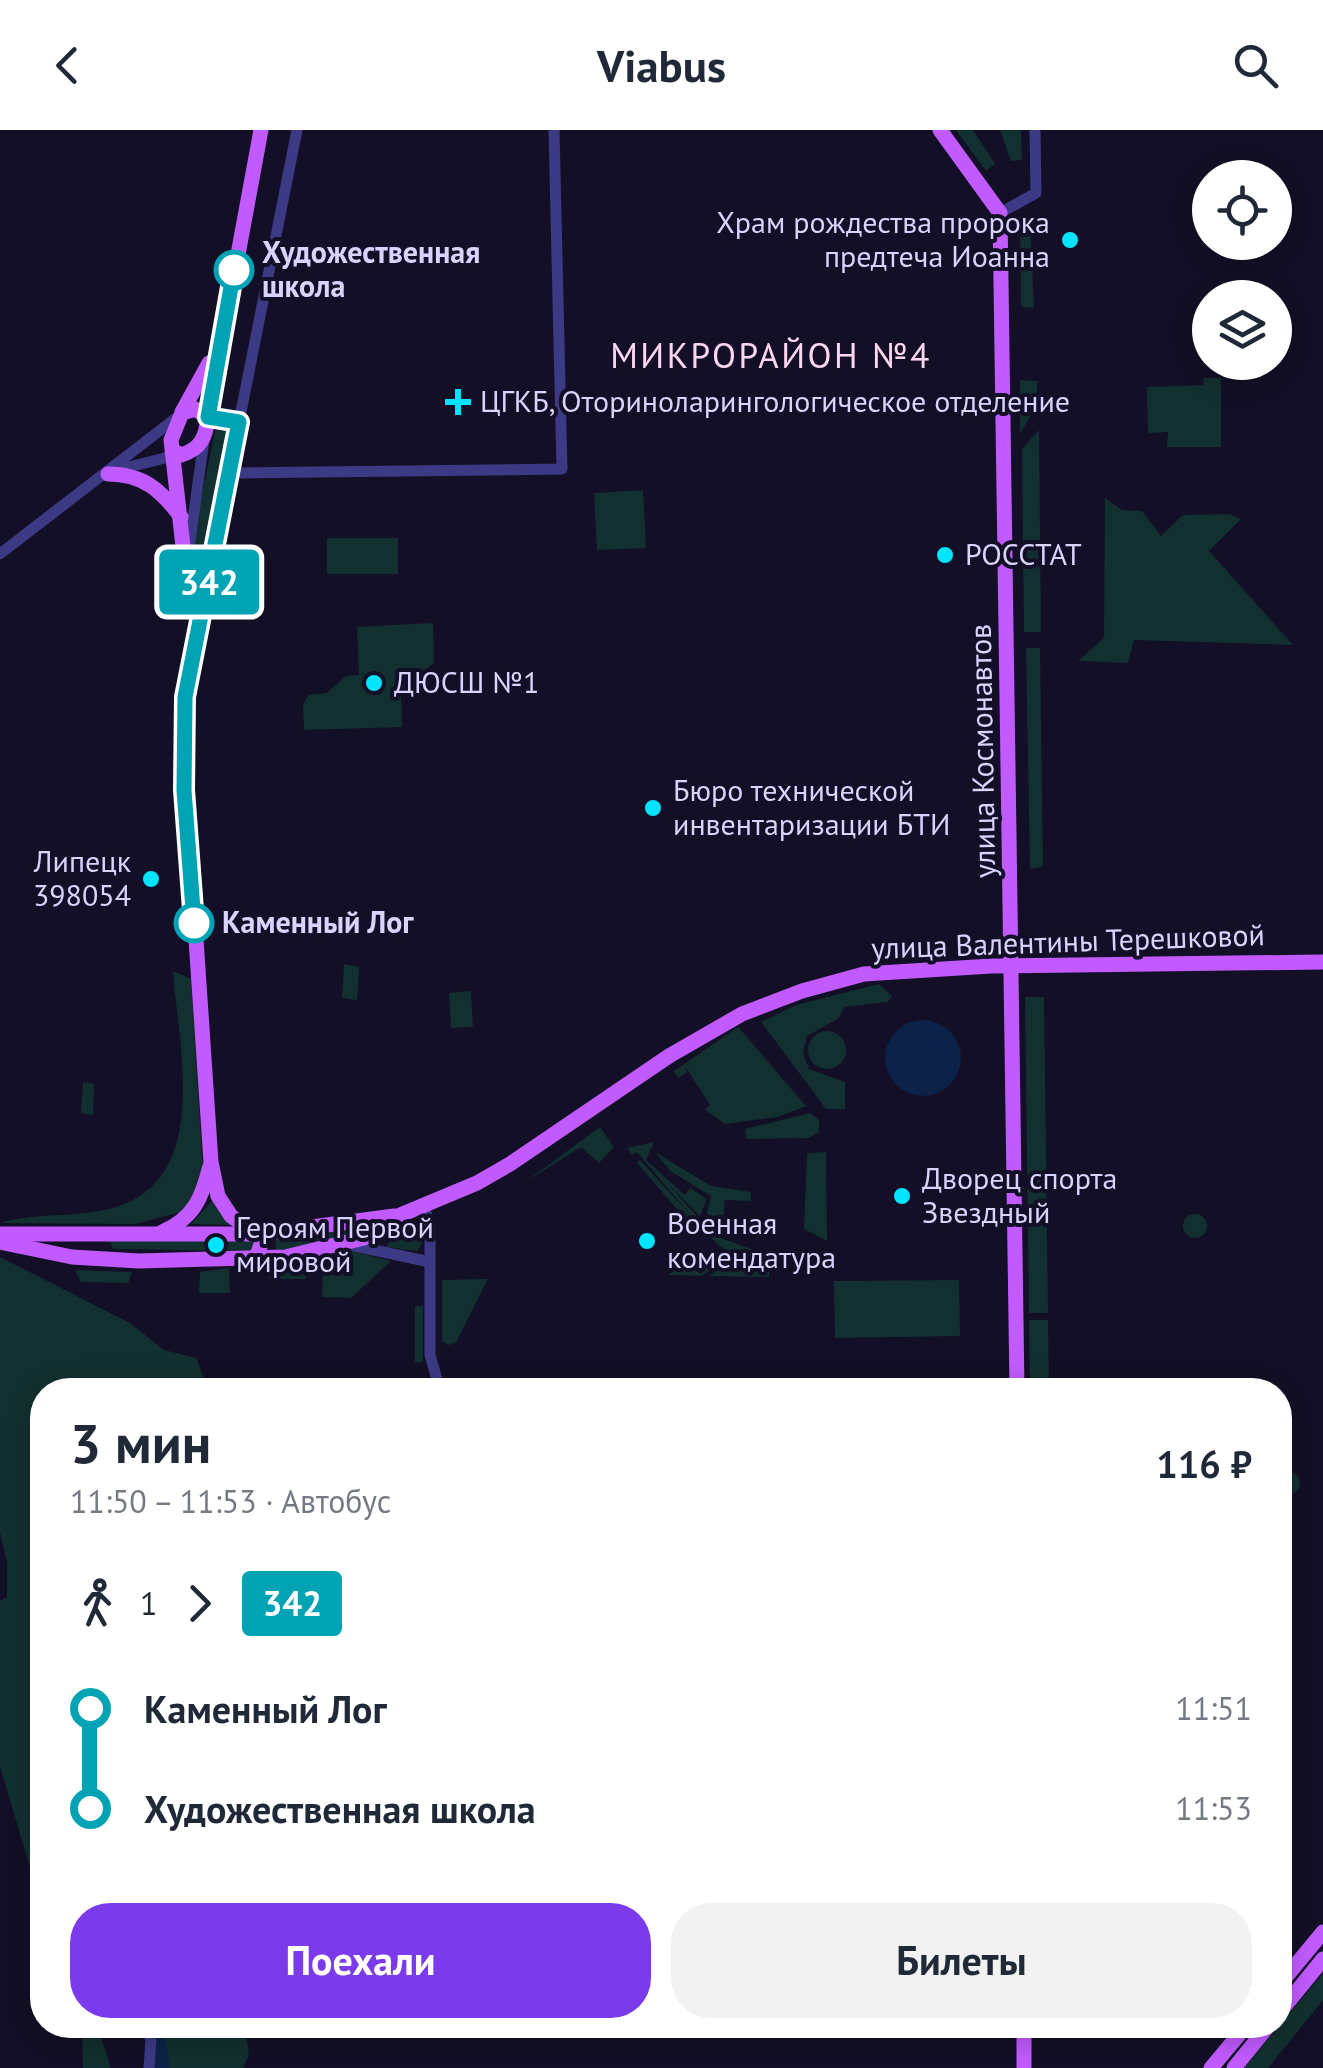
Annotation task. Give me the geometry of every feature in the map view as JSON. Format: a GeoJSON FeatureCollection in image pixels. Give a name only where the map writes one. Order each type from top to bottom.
{"type":"FeatureCollection","features":[{"type":"Feature","properties":{"kind":"main road"},"geometry":{"type":"LineString","coordinates":[[174,451],[181,455],[191,452],[204,440],[261,130]]}},
{"type":"Feature","properties":{"kind":"main road"},"geometry":{"type":"LineString","coordinates":[[940,130],[1000,213]]}},
{"type":"Feature","properties":{"kind":"main road","name":"улица Космонавтов"},"geometry":{"type":"LineString","coordinates":[[1000,213],[1017,1378]]}},
{"type":"Feature","properties":{"kind":"main road"},"geometry":{"type":"LineString","coordinates":[[204,602],[186,570],[174,451],[179,415],[205,376],[226,311]]}},
{"type":"Feature","properties":{"kind":"main road"},"geometry":{"type":"LineString","coordinates":[[179,415],[195,409],[208,417],[239,422],[232,474],[185,697],[183,746],[211,1162],[218,1196],[231,1216],[259,1234],[264,1245],[256,1258]]}},
{"type":"Feature","properties":{"kind":"main road"},"geometry":{"type":"LineString","coordinates":[[108,474],[126,474],[148,482],[182,518]]}},
{"type":"Feature","properties":{"kind":"main road","name":"улица Валентины Терешковой"},"geometry":{"type":"LineString","coordinates":[[0,1234],[259,1234],[398,1216],[510,1164],[701,1036],[769,1002],[871,973],[1013,966],[1323,962]]}},
{"type":"Feature","properties":{"kind":"main road"},"geometry":{"type":"LineString","coordinates":[[158,1234],[180,1224],[199,1205],[211,1162]]}},
{"type":"Feature","properties":{"kind":"main road","name":"улица Валентины Терешковой"},"geometry":{"type":"LineString","coordinates":[[0,1242],[112,1260],[256,1258],[304,1254],[344,1244],[364,1238],[398,1216]]}},
{"type":"Feature","properties":{"kind":"main road"},"geometry":{"type":"LineString","coordinates":[[72,1256],[81,1242],[100,1234],[103,1250],[112,1260]]}},
{"type":"Feature","properties":{"kind":"main road"},"geometry":{"type":"LineString","coordinates":[[1292,1969],[1323,1932]]}},
{"type":"Feature","properties":{"kind":"main road"},"geometry":{"type":"LineString","coordinates":[[1292,1997],[1323,1959]]}},
{"type":"Feature","properties":{"kind":"main road"},"geometry":{"type":"LineString","coordinates":[[1024,2038],[1024,2068]]}},
{"type":"Feature","properties":{"kind":"main road"},"geometry":{"type":"LineString","coordinates":[[1212,2068],[1236,2038]]}},
{"type":"Feature","properties":{"kind":"main road"},"geometry":{"type":"LineString","coordinates":[[1234,2068],[1258,2038]]}},
{"type":"Feature","properties":{"kind":"street"},"geometry":{"type":"LineString","coordinates":[[239,422],[296,130]]}},
{"type":"Feature","properties":{"kind":"street"},"geometry":{"type":"LineString","coordinates":[[232,474],[562,469],[554,130]]}},
{"type":"Feature","properties":{"kind":"street"},"geometry":{"type":"LineString","coordinates":[[1000,213],[1036,193],[1035,130]]}},
{"type":"Feature","properties":{"kind":"street"},"geometry":{"type":"LineString","coordinates":[[0,554],[108,474],[179,415]]}},
{"type":"Feature","properties":{"kind":"street"},"geometry":{"type":"LineString","coordinates":[[186,570],[204,440]]}},
{"type":"Feature","properties":{"kind":"street"},"geometry":{"type":"LineString","coordinates":[[108,474],[166,458],[174,451]]}},
{"type":"Feature","properties":{"kind":"street"},"geometry":{"type":"LineString","coordinates":[[424,1207],[430,1242],[430,1355],[437,1378]]}},
{"type":"Feature","properties":{"kind":"street"},"geometry":{"type":"LineString","coordinates":[[415,1259],[424,1255],[430,1242]]}},
{"type":"Feature","properties":{"kind":"street"},"geometry":{"type":"LineString","coordinates":[[344,1244],[430,1262]]}},
{"type":"Feature","properties":{"kind":"street"},"geometry":{"type":"LineString","coordinates":[[150,2068],[151,2038]]}},
{"type":"Feature","properties":{"kind":"green space"},"geometry":{"type":"Polygon","coordinates":[[[956,130],[973,130],[995,164],[986,171],[956,130]]]}},
{"type":"Feature","properties":{"kind":"green space"},"geometry":{"type":"Polygon","coordinates":[[[1000,130],[1021,130],[1022,160],[1011,161],[1000,130]]]}},
{"type":"Feature","properties":{"kind":"green space"},"geometry":{"type":"Polygon","coordinates":[[[1030,220],[1034,308],[1021,307],[1020,222],[1030,220]]]}},
{"type":"Feature","properties":{"kind":"green space"},"geometry":{"type":"Polygon","coordinates":[[[1020,380],[1037,381],[1037,406],[1020,433],[1020,380]]]}},
{"type":"Feature","properties":{"kind":"green space"},"geometry":{"type":"Polygon","coordinates":[[[1204,380],[1221,380],[1221,447],[1167,447],[1168,432],[1148,433],[1147,387],[1203,385],[1204,380]]]}},
{"type":"Feature","properties":{"kind":"green space"},"geometry":{"type":"Polygon","coordinates":[[[223,428],[232,434],[204,574],[193,564],[191,549],[215,431],[223,428]]]}},
{"type":"Feature","properties":{"kind":"green space"},"geometry":{"type":"Polygon","coordinates":[[[1039,430],[1041,632],[1024,632],[1022,449],[1039,430]]]}},
{"type":"Feature","properties":{"kind":"green space"},"geometry":{"type":"Polygon","coordinates":[[[643,490],[646,548],[597,550],[594,493],[643,490]]]}},
{"type":"Feature","properties":{"kind":"green space"},"geometry":{"type":"Polygon","coordinates":[[[1105,498],[1122,510],[1142,511],[1161,536],[1183,515],[1229,514],[1241,519],[1209,551],[1293,645],[1134,640],[1128,663],[1078,661],[1104,638],[1105,498]]]}},
{"type":"Feature","properties":{"kind":"green space"},"geometry":{"type":"Polygon","coordinates":[[[327,538],[398,538],[398,574],[327,574],[327,538]]]}},
{"type":"Feature","properties":{"kind":"green space","name":"ДЮСШ №1"},"geometry":{"type":"Polygon","coordinates":[[[433,623],[434,663],[401,689],[402,727],[304,730],[303,704],[309,695],[327,693],[346,676],[359,675],[357,627],[433,623]]]}},
{"type":"Feature","properties":{"kind":"green space"},"geometry":{"type":"Polygon","coordinates":[[[1026,648],[1040,648],[1043,867],[1030,869],[1026,648]]]}},
{"type":"Feature","properties":{"kind":"green space"},"geometry":{"type":"Polygon","coordinates":[[[344,964],[359,967],[357,1000],[342,998],[344,964]]]}},
{"type":"Feature","properties":{"kind":"green space"},"geometry":{"type":"Polygon","coordinates":[[[173,971],[191,979],[203,1171],[201,1187],[185,1211],[135,1224],[0,1223],[113,1208],[144,1193],[165,1169],[177,1140],[182,1107],[183,1072],[173,971]]]}},
{"type":"Feature","properties":{"kind":"green space"},"geometry":{"type":"Polygon","coordinates":[[[879,984],[892,996],[888,1002],[844,1007],[839,1018],[807,1036],[803,1053],[809,1069],[845,1082],[845,1109],[826,1109],[761,1022],[796,1005],[879,984]]]}},
{"type":"Feature","properties":{"kind":"green space"},"geometry":{"type":"Polygon","coordinates":[[[471,991],[473,1027],[451,1028],[449,993],[471,991]]]}},
{"type":"Feature","properties":{"kind":"green space"},"geometry":{"type":"Polygon","coordinates":[[[1025,997],[1044,997],[1048,1313],[1029,1313],[1025,997]]]}},
{"type":"Feature","properties":{"kind":"green space"},"geometry":{"type":"Polygon","coordinates":[[[738,1027],[806,1106],[778,1117],[725,1124],[705,1110],[710,1105],[685,1066],[687,1072],[678,1078],[674,1071],[738,1027]]]}},
{"type":"Feature","properties":{"kind":"green space"},"geometry":{"type":"Polygon","coordinates":[[[827,1031],[841,1036],[846,1050],[841,1064],[827,1069],[813,1064],[808,1050],[813,1036],[827,1031]]]}},
{"type":"Feature","properties":{"kind":"green space"},"geometry":{"type":"Polygon","coordinates":[[[83,1082],[94,1084],[93,1115],[81,1113],[83,1082]]]}},
{"type":"Feature","properties":{"kind":"green space"},"geometry":{"type":"Polygon","coordinates":[[[810,1113],[819,1120],[819,1132],[808,1138],[746,1139],[745,1129],[810,1113]]]}},
{"type":"Feature","properties":{"kind":"green space"},"geometry":{"type":"Polygon","coordinates":[[[600,1127],[614,1147],[599,1163],[581,1147],[525,1182],[600,1127]]]}},
{"type":"Feature","properties":{"kind":"green space"},"geometry":{"type":"Polygon","coordinates":[[[654,1142],[646,1160],[685,1195],[690,1188],[707,1199],[700,1216],[667,1183],[715,1236],[757,1251],[756,1259],[762,1259],[762,1251],[770,1252],[770,1263],[740,1258],[723,1249],[701,1227],[696,1231],[637,1163],[640,1160],[693,1218],[637,1152],[632,1155],[627,1148],[654,1142]]]}},
{"type":"Feature","properties":{"kind":"green space"},"geometry":{"type":"Polygon","coordinates":[[[655,1152],[711,1186],[751,1192],[751,1201],[725,1200],[722,1230],[707,1213],[711,1196],[670,1171],[655,1152]]]}},
{"type":"Feature","properties":{"kind":"green space"},"geometry":{"type":"Polygon","coordinates":[[[826,1152],[827,1241],[804,1229],[807,1153],[826,1152]]]}},
{"type":"Feature","properties":{"kind":"green space"},"geometry":{"type":"Polygon","coordinates":[[[213,1200],[233,1225],[191,1224],[213,1200]]]}},
{"type":"Feature","properties":{"kind":"green space"},"geometry":{"type":"Polygon","coordinates":[[[1195,1214],[1207,1226],[1195,1238],[1183,1226],[1195,1214]]]}},
{"type":"Feature","properties":{"kind":"green space"},"geometry":{"type":"Polygon","coordinates":[[[380,1221],[335,1239],[276,1251],[275,1236],[380,1221]]]}},
{"type":"Feature","properties":{"kind":"green space"},"geometry":{"type":"Polygon","coordinates":[[[421,1224],[423,1242],[417,1251],[386,1247],[394,1234],[421,1224]]]}},
{"type":"Feature","properties":{"kind":"green space"},"geometry":{"type":"Polygon","coordinates":[[[110,1241],[255,1241],[251,1251],[113,1249],[110,1241]]]}},
{"type":"Feature","properties":{"kind":"green space"},"geometry":{"type":"Polygon","coordinates":[[[349,1250],[391,1261],[351,1298],[322,1297],[323,1261],[349,1250]]]}},
{"type":"Feature","properties":{"kind":"green space"},"geometry":{"type":"Polygon","coordinates":[[[720,1251],[727,1257],[702,1276],[669,1275],[683,1261],[701,1274],[720,1251]]]}},
{"type":"Feature","properties":{"kind":"green space"},"geometry":{"type":"Polygon","coordinates":[[[0,1257],[130,1323],[164,1350],[196,1358],[204,1378],[30,1378],[30,1867],[0,1766],[0,1601],[7,1597],[7,1562],[0,1532],[0,1257]]]}},
{"type":"Feature","properties":{"kind":"green space"},"geometry":{"type":"Polygon","coordinates":[[[730,1260],[751,1268],[769,1266],[769,1277],[709,1276],[730,1260]]]}},
{"type":"Feature","properties":{"kind":"green space"},"geometry":{"type":"Polygon","coordinates":[[[299,1266],[307,1271],[305,1279],[269,1279],[268,1272],[299,1266]]]}},
{"type":"Feature","properties":{"kind":"green space"},"geometry":{"type":"Polygon","coordinates":[[[229,1268],[230,1293],[199,1293],[200,1272],[229,1268]]]}},
{"type":"Feature","properties":{"kind":"green space"},"geometry":{"type":"Polygon","coordinates":[[[75,1270],[132,1272],[128,1283],[81,1282],[75,1270]]]}},
{"type":"Feature","properties":{"kind":"green space"},"geometry":{"type":"Polygon","coordinates":[[[488,1279],[456,1343],[448,1345],[442,1341],[442,1280],[488,1279]]]}},
{"type":"Feature","properties":{"kind":"green space"},"geometry":{"type":"Polygon","coordinates":[[[959,1280],[960,1336],[835,1338],[834,1281],[959,1280]]]}},
{"type":"Feature","properties":{"kind":"green space"},"geometry":{"type":"Polygon","coordinates":[[[415,1306],[423,1306],[423,1362],[415,1362],[415,1306]]]}},
{"type":"Feature","properties":{"kind":"green space"},"geometry":{"type":"Polygon","coordinates":[[[1029,1320],[1048,1320],[1049,1378],[1030,1378],[1029,1320]]]}},
{"type":"Feature","properties":{"kind":"green space"},"geometry":{"type":"Polygon","coordinates":[[[1292,1473],[1299,1479],[1299,1487],[1292,1493],[1292,1473]]]}},
{"type":"Feature","properties":{"kind":"green space"},"geometry":{"type":"Polygon","coordinates":[[[1323,1973],[1323,2000],[1268,2068],[1244,2068],[1269,2038],[1292,2038],[1292,2010],[1323,1973]]]}},
{"type":"Feature","properties":{"kind":"green space"},"geometry":{"type":"Polygon","coordinates":[[[82,2038],[101,2038],[111,2068],[83,2068],[82,2038]]]}},
{"type":"Feature","properties":{"kind":"green space"},"geometry":{"type":"Polygon","coordinates":[[[156,2038],[247,2038],[249,2054],[243,2068],[157,2068],[156,2038]]]}},
{"type":"Feature","properties":{"kind":"water"},"geometry":{"type":"Polygon","coordinates":[[[923,1020],[950,1031],[961,1058],[950,1085],[923,1096],[896,1085],[885,1058],[896,1031],[923,1020]]]}},
{"type":"Feature","properties":{"kind":"waterway"},"geometry":{"type":"LineString","coordinates":[[158,2038],[162,2068]]}},
{"type":"Feature","properties":{"kind":"bus line","name":"342"},"geometry":{"type":"LineString","coordinates":[[194,923],[184,790],[185,697],[232,474],[239,422],[208,417],[234,270]]}},
{"type":"Feature","properties":{"kind":"place","name":"Храм рождества пророка предтеча Иоанна"},"geometry":{"type":"Point","coordinates":[1070,240]}},
{"type":"Feature","properties":{"kind":"place","name":"Художественная школа"},"geometry":{"type":"Point","coordinates":[234,270]}},
{"type":"Feature","properties":{"kind":"place","name":"ЦГКБ, Оториноларингологическое отделение"},"geometry":{"type":"Point","coordinates":[458,402]}},
{"type":"Feature","properties":{"kind":"place","name":"РОССТАТ"},"geometry":{"type":"Point","coordinates":[945,555]}},
{"type":"Feature","properties":{"kind":"place","name":"ДЮСШ №1"},"geometry":{"type":"Point","coordinates":[374,683]}},
{"type":"Feature","properties":{"kind":"place","name":"Бюро технической инвентаризации БТИ"},"geometry":{"type":"Point","coordinates":[653,808]}},
{"type":"Feature","properties":{"kind":"place","name":"Липецк 398054"},"geometry":{"type":"Point","coordinates":[151,879]}},
{"type":"Feature","properties":{"kind":"place","name":"Каменный Лог"},"geometry":{"type":"Point","coordinates":[194,923]}},
{"type":"Feature","properties":{"kind":"place","name":"Дворец спорта Звездный"},"geometry":{"type":"Point","coordinates":[902,1196]}},
{"type":"Feature","properties":{"kind":"place","name":"Военная комендатура"},"geometry":{"type":"Point","coordinates":[647,1241]}},
{"type":"Feature","properties":{"kind":"place","name":"Героям Первой мировой"},"geometry":{"type":"Point","coordinates":[216,1245]}},
{"type":"Feature","properties":{"kind":"district","name":"МИКРОРАЙОН №4"},"geometry":{"type":"Point","coordinates":[771,356]}}]}
